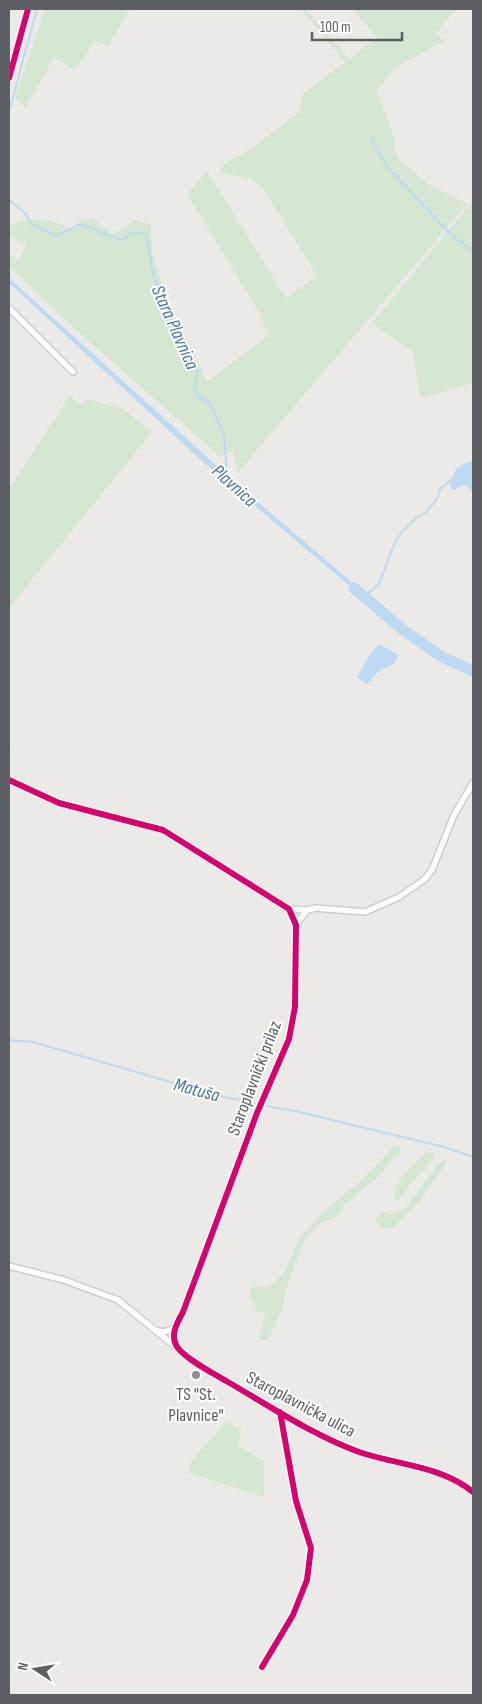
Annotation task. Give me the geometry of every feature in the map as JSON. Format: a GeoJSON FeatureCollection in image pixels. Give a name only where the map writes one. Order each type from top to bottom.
{"type":"FeatureCollection","features":[{"type":"Feature","properties":{"kind":"street"},"geometry":{"type":"LineString","coordinates":[[9,78],[28,9]]}},
{"type":"Feature","properties":{"kind":"street"},"geometry":{"type":"LineString","coordinates":[[9,308],[73,372]]}},
{"type":"Feature","properties":{"kind":"street"},"geometry":{"type":"LineString","coordinates":[[9,780],[59,803],[163,830],[289,909],[307,910],[316,908],[365,912],[399,896],[425,879],[432,870],[454,815],[473,783]]}},
{"type":"Feature","properties":{"kind":"street","name":"Staroplavnički prilaz"},"geometry":{"type":"LineString","coordinates":[[175,1328],[183,1312],[257,1113],[289,1039],[296,1007],[296,925],[289,909]]}},
{"type":"Feature","properties":{"kind":"street"},"geometry":{"type":"LineString","coordinates":[[296,925],[307,910]]}},
{"type":"Feature","properties":{"kind":"street","name":"Staroplavnička ulica"},"geometry":{"type":"LineString","coordinates":[[9,1266],[64,1280],[118,1300],[202,1366],[327,1438],[359,1452],[449,1476],[473,1492]]}},
{"type":"Feature","properties":{"kind":"street"},"geometry":{"type":"LineString","coordinates":[[156,1330],[164,1332],[175,1328],[174,1337],[178,1348]]}},
{"type":"Feature","properties":{"kind":"street"},"geometry":{"type":"LineString","coordinates":[[262,1667],[293,1615],[307,1580],[311,1548],[296,1501],[280,1412]]}},
{"type":"Feature","properties":{"kind":"green space"},"geometry":{"type":"Polygon","coordinates":[[[45,9],[130,9],[108,46],[95,41],[75,70],[54,58],[25,108],[15,97],[45,9]]]}},
{"type":"Feature","properties":{"kind":"green space"},"geometry":{"type":"Polygon","coordinates":[[[301,9],[305,9],[349,59],[377,38],[353,9],[456,9],[436,33],[444,41],[396,67],[376,91],[395,141],[395,151],[400,160],[429,185],[467,204],[238,472],[233,451],[220,456],[75,329],[9,267],[9,255],[19,260],[27,243],[12,237],[9,227],[26,220],[38,220],[49,221],[68,229],[79,224],[81,220],[93,218],[113,235],[134,220],[151,224],[152,253],[170,308],[207,382],[269,335],[261,315],[187,194],[207,171],[286,298],[317,276],[265,191],[251,178],[220,173],[223,165],[255,146],[299,112],[303,94],[345,62],[301,9]]]}},
{"type":"Feature","properties":{"kind":"green space"},"geometry":{"type":"Polygon","coordinates":[[[473,201],[473,383],[421,398],[412,351],[372,323],[473,201]]]}},
{"type":"Feature","properties":{"kind":"green space"},"geometry":{"type":"Polygon","coordinates":[[[69,396],[82,405],[86,399],[123,409],[152,432],[9,608],[9,490],[69,396]]]}},
{"type":"Feature","properties":{"kind":"green space"},"geometry":{"type":"Polygon","coordinates":[[[395,1145],[401,1147],[398,1156],[388,1163],[380,1176],[358,1192],[353,1199],[343,1204],[343,1209],[338,1216],[319,1224],[305,1240],[284,1295],[284,1304],[268,1340],[259,1340],[265,1314],[257,1310],[249,1297],[251,1287],[270,1287],[285,1271],[300,1237],[324,1212],[365,1177],[395,1145]]]}},
{"type":"Feature","properties":{"kind":"green space"},"geometry":{"type":"Polygon","coordinates":[[[430,1151],[435,1154],[432,1161],[410,1184],[400,1199],[394,1200],[397,1186],[406,1172],[430,1151]]]}},
{"type":"Feature","properties":{"kind":"green space"},"geometry":{"type":"Polygon","coordinates":[[[445,1161],[446,1164],[418,1203],[392,1228],[382,1229],[375,1222],[382,1211],[391,1214],[405,1209],[439,1163],[445,1161]]]}},
{"type":"Feature","properties":{"kind":"green space"},"geometry":{"type":"Polygon","coordinates":[[[227,1421],[242,1431],[237,1445],[264,1461],[264,1497],[189,1473],[191,1462],[227,1421]]]}},
{"type":"Feature","properties":{"kind":"water"},"geometry":{"type":"Polygon","coordinates":[[[9,278],[238,485],[367,595],[364,598],[203,462],[9,283],[9,278]]]}},
{"type":"Feature","properties":{"kind":"water"},"geometry":{"type":"Polygon","coordinates":[[[473,461],[473,491],[465,485],[454,490],[451,489],[450,485],[456,469],[465,463],[473,461]]]}},
{"type":"Feature","properties":{"kind":"water"},"geometry":{"type":"Polygon","coordinates":[[[380,644],[399,655],[394,664],[379,671],[367,684],[357,677],[371,653],[380,644]]]}},
{"type":"Feature","properties":{"kind":"waterway"},"geometry":{"type":"LineString","coordinates":[[9,112],[37,9]]}},
{"type":"Feature","properties":{"kind":"waterway"},"geometry":{"type":"LineString","coordinates":[[371,138],[387,167],[448,231],[473,252]]}},
{"type":"Feature","properties":{"kind":"waterway","name":"Stara Plavnica"},"geometry":{"type":"LineString","coordinates":[[9,200],[25,213],[32,225],[57,236],[79,224],[122,240],[132,232],[146,234],[153,273],[164,304],[198,373],[195,385],[196,395],[209,402],[224,434],[227,474]]}},
{"type":"Feature","properties":{"kind":"waterway","name":"Stara Plavnica"},"geometry":{"type":"LineString","coordinates":[[364,597],[379,584],[395,542],[401,533],[417,517],[426,512],[437,499],[440,489],[453,478]]}},
{"type":"Feature","properties":{"kind":"waterway","name":"Plavnica"},"geometry":{"type":"LineString","coordinates":[[354,588],[402,629],[442,657],[473,671]]}},
{"type":"Feature","properties":{"kind":"waterway","name":"Matuša"},"geometry":{"type":"LineString","coordinates":[[9,1040],[33,1042],[219,1096],[258,1104]]}},
{"type":"Feature","properties":{"kind":"waterway","name":"Matuša"},"geometry":{"type":"LineString","coordinates":[[262,1105],[295,1111],[444,1147],[473,1157]]}},
{"type":"Feature","properties":{"kind":"railway"},"geometry":{"type":"LineString","coordinates":[[9,753],[239,484],[473,201]]}},
{"type":"Feature","properties":{"kind":"cycle path"},"geometry":{"type":"LineString","coordinates":[[9,78],[28,9]]}},
{"type":"Feature","properties":{"kind":"cycle path"},"geometry":{"type":"LineString","coordinates":[[9,780],[59,803],[163,830],[289,909],[296,925],[295,1007],[289,1039],[257,1113],[183,1312],[176,1325],[174,1339],[178,1348],[182,1353],[202,1366],[292,1420],[325,1437],[359,1452],[433,1471],[461,1483],[473,1492]]}},
{"type":"Feature","properties":{"kind":"cycle path"},"geometry":{"type":"LineString","coordinates":[[262,1667],[293,1615],[307,1580],[311,1548],[296,1501],[280,1412]]}},
{"type":"Feature","properties":{"kind":"place","name":"TS \"St. Plavnice\""},"geometry":{"type":"Point","coordinates":[196,1375]}}]}
